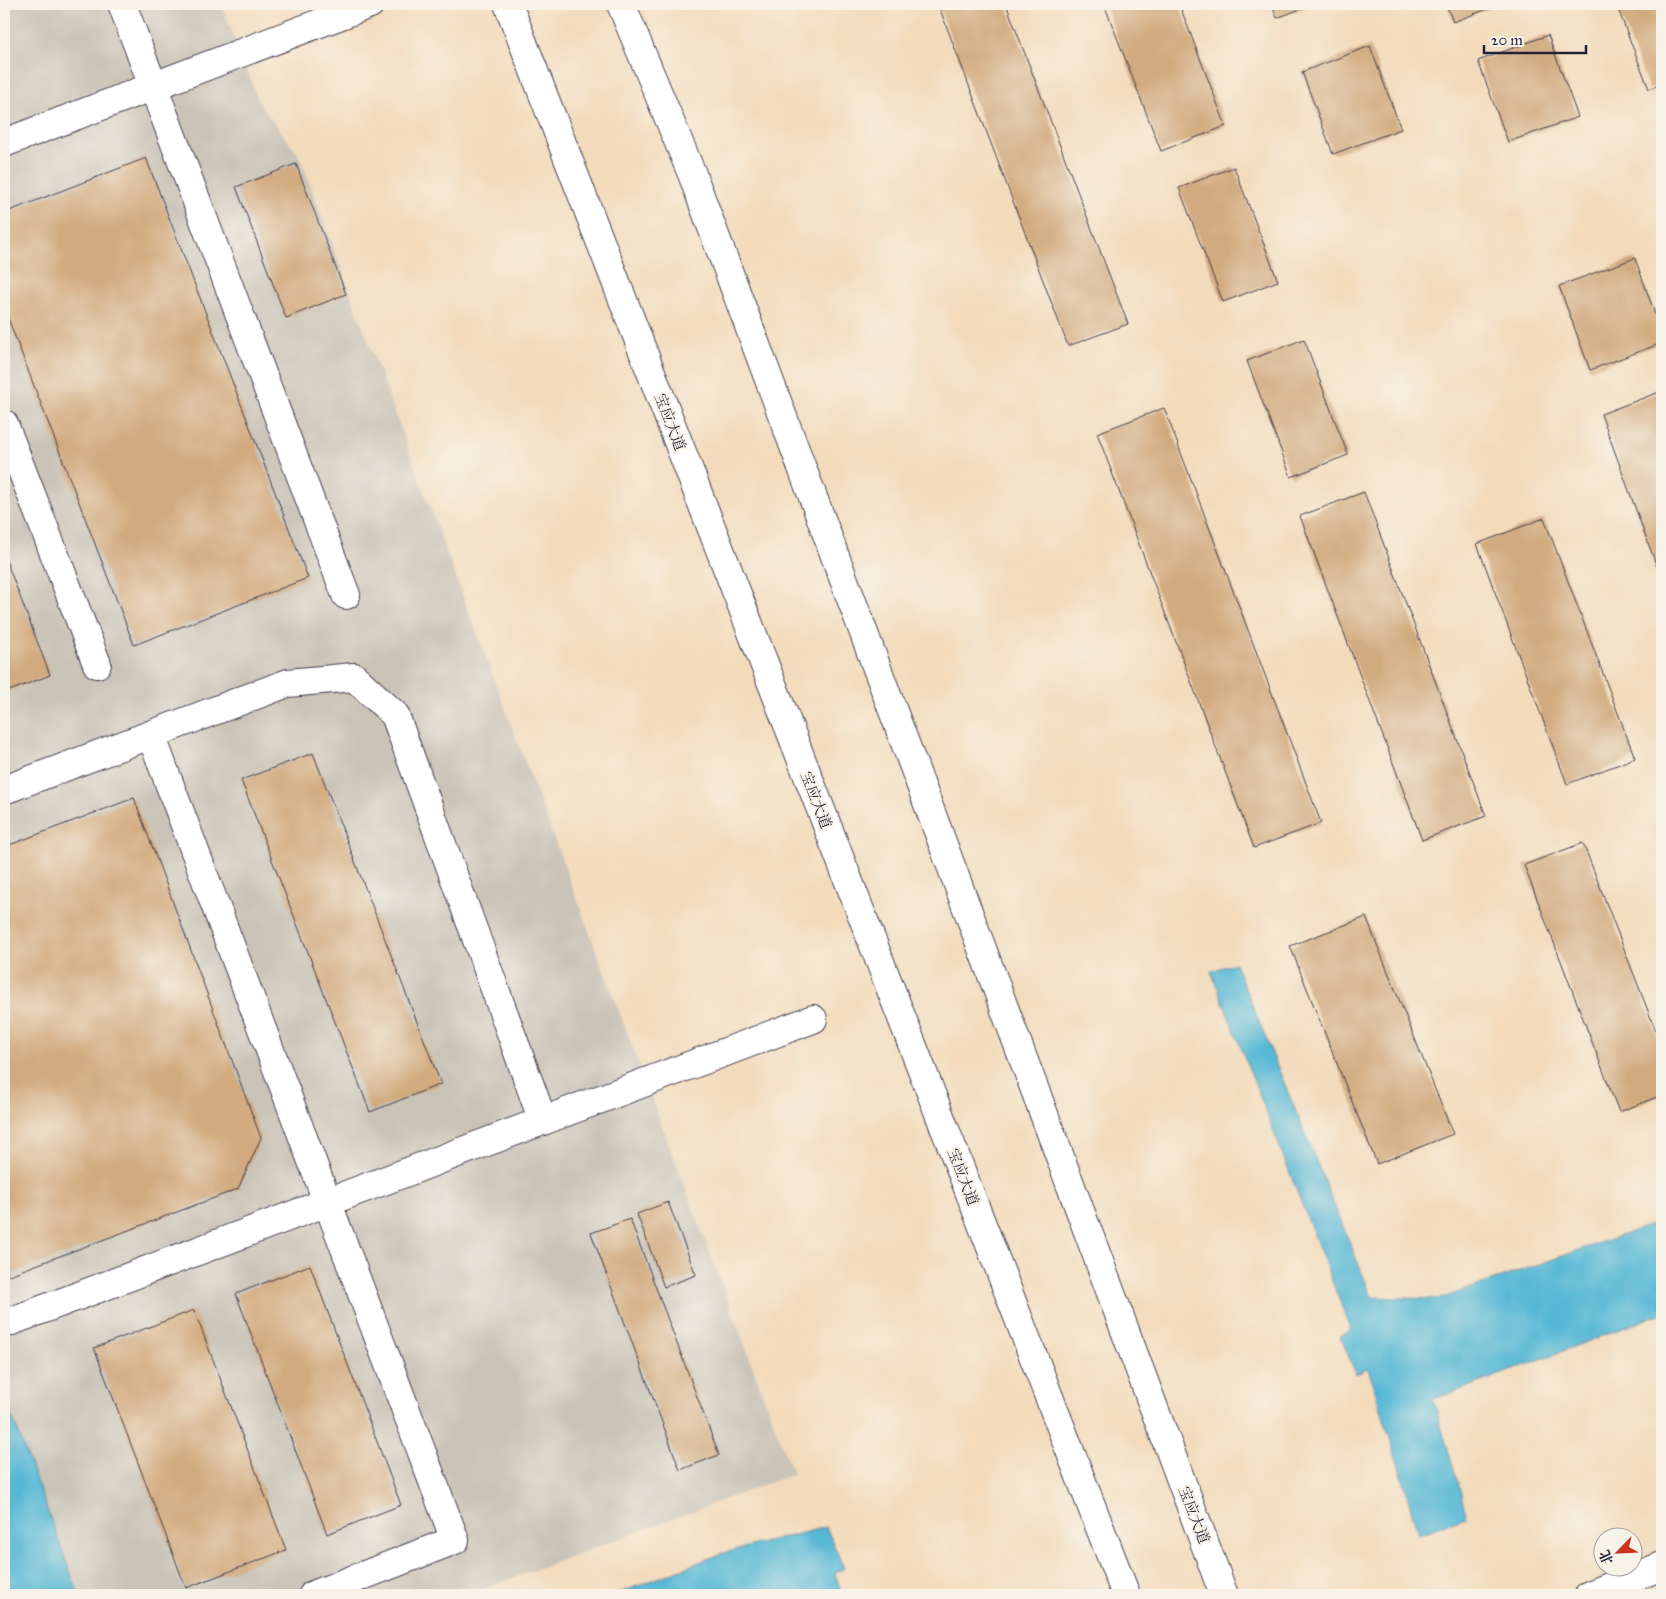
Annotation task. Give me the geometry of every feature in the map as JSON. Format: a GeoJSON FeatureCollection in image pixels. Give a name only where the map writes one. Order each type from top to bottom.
{"type":"FeatureCollection","features":[{"type":"Feature","properties":{"kind":"main road"},"geometry":{"type":"LineString","coordinates":[[122,4],[346,594]]}},
{"type":"Feature","properties":{"kind":"main road"},"geometry":{"type":"LineString","coordinates":[[4,143],[370,4]]}},
{"type":"Feature","properties":{"kind":"main road","name":"宝应大道"},"geometry":{"type":"LineString","coordinates":[[508,4],[1126,1595]]}},
{"type":"Feature","properties":{"kind":"main road","name":"宝应大道"},"geometry":{"type":"LineString","coordinates":[[621,4],[692,174],[1224,1595]]}},
{"type":"Feature","properties":{"kind":"main road"},"geometry":{"type":"LineString","coordinates":[[4,424],[96,664]]}},
{"type":"Feature","properties":{"kind":"main road"},"geometry":{"type":"LineString","coordinates":[[4,790],[288,683],[354,677],[395,715],[543,1121]]}},
{"type":"Feature","properties":{"kind":"main road"},"geometry":{"type":"LineString","coordinates":[[151,735],[329,1202],[455,1540],[312,1595]]}},
{"type":"Feature","properties":{"kind":"main road"},"geometry":{"type":"LineString","coordinates":[[4,1324],[813,1019]]}},
{"type":"Feature","properties":{"kind":"main road"},"geometry":{"type":"LineString","coordinates":[[1589,1595],[1662,1566]]}},
{"type":"Feature","properties":{"kind":"shaded area"},"geometry":{"type":"Polygon","coordinates":[[[4,4],[221,4],[260,104],[300,157],[793,1474],[468,1595],[4,1595],[4,4]]]}},
{"type":"Feature","properties":{"kind":"water"},"geometry":{"type":"Polygon","coordinates":[[[1235,963],[1372,1297],[1440,1299],[1662,1221],[1662,1313],[1433,1399],[1461,1493],[1466,1518],[1418,1534],[1403,1479],[1368,1369],[1356,1374],[1340,1336],[1351,1330],[1211,971],[1235,963]]]}},
{"type":"Feature","properties":{"kind":"water"},"geometry":{"type":"Polygon","coordinates":[[[12,1416],[79,1595],[4,1595],[4,1419],[12,1416]]]}},
{"type":"Feature","properties":{"kind":"water"},"geometry":{"type":"Polygon","coordinates":[[[826,1527],[844,1568],[835,1573],[842,1595],[614,1595],[723,1553],[826,1527]]]}},
{"type":"Feature","properties":{"kind":"building"},"geometry":{"type":"Polygon","coordinates":[[[938,4],[1006,4],[1128,324],[1068,346],[938,4]]]}},
{"type":"Feature","properties":{"kind":"building"},"geometry":{"type":"Polygon","coordinates":[[[1104,4],[1179,4],[1226,126],[1161,151],[1104,4]]]}},
{"type":"Feature","properties":{"kind":"building"},"geometry":{"type":"Polygon","coordinates":[[[1272,4],[1314,4],[1277,18],[1272,4]]]}},
{"type":"Feature","properties":{"kind":"building"},"geometry":{"type":"Polygon","coordinates":[[[1446,4],[1501,4],[1453,22],[1446,4]]]}},
{"type":"Feature","properties":{"kind":"building"},"geometry":{"type":"Polygon","coordinates":[[[1616,4],[1662,4],[1662,84],[1649,89],[1616,4]]]}},
{"type":"Feature","properties":{"kind":"building"},"geometry":{"type":"Polygon","coordinates":[[[1548,35],[1578,117],[1508,142],[1478,61],[1548,35]]]}},
{"type":"Feature","properties":{"kind":"building"},"geometry":{"type":"Polygon","coordinates":[[[1370,46],[1401,129],[1333,154],[1302,72],[1370,46]]]}},
{"type":"Feature","properties":{"kind":"building"},"geometry":{"type":"Polygon","coordinates":[[[146,158],[308,578],[134,645],[4,308],[4,213],[146,158]]]}},
{"type":"Feature","properties":{"kind":"building"},"geometry":{"type":"Polygon","coordinates":[[[296,164],[346,294],[286,318],[236,187],[296,164]]]}},
{"type":"Feature","properties":{"kind":"building"},"geometry":{"type":"Polygon","coordinates":[[[1234,167],[1278,281],[1223,302],[1179,188],[1234,167]]]}},
{"type":"Feature","properties":{"kind":"building"},"geometry":{"type":"Polygon","coordinates":[[[1635,258],[1662,334],[1662,343],[1590,370],[1559,286],[1635,258]]]}},
{"type":"Feature","properties":{"kind":"building"},"geometry":{"type":"Polygon","coordinates":[[[1304,339],[1348,455],[1291,477],[1247,361],[1304,339]]]}},
{"type":"Feature","properties":{"kind":"building"},"geometry":{"type":"Polygon","coordinates":[[[1662,391],[1662,581],[1601,414],[1662,391]]]}},
{"type":"Feature","properties":{"kind":"building"},"geometry":{"type":"Polygon","coordinates":[[[1164,408],[1321,823],[1254,848],[1097,433],[1164,408]]]}},
{"type":"Feature","properties":{"kind":"building"},"geometry":{"type":"Polygon","coordinates":[[[1364,492],[1486,816],[1422,840],[1300,516],[1364,492]]]}},
{"type":"Feature","properties":{"kind":"building"},"geometry":{"type":"Polygon","coordinates":[[[1544,518],[1635,758],[1567,784],[1477,544],[1544,518]]]}},
{"type":"Feature","properties":{"kind":"building"},"geometry":{"type":"Polygon","coordinates":[[[4,555],[50,675],[4,693],[4,555]]]}},
{"type":"Feature","properties":{"kind":"building"},"geometry":{"type":"Polygon","coordinates":[[[313,753],[441,1084],[370,1112],[241,780],[313,753]]]}},
{"type":"Feature","properties":{"kind":"building"},"geometry":{"type":"Polygon","coordinates":[[[134,798],[261,1138],[238,1189],[4,1277],[4,847],[134,798]]]}},
{"type":"Feature","properties":{"kind":"building"},"geometry":{"type":"Polygon","coordinates":[[[1583,843],[1662,1047],[1662,1095],[1619,1112],[1524,865],[1583,843]]]}},
{"type":"Feature","properties":{"kind":"building"},"geometry":{"type":"Polygon","coordinates":[[[1366,917],[1453,1134],[1377,1164],[1290,946],[1366,917]]]}},
{"type":"Feature","properties":{"kind":"building"},"geometry":{"type":"Polygon","coordinates":[[[668,1202],[696,1275],[664,1287],[637,1214],[668,1202]]]}},
{"type":"Feature","properties":{"kind":"building"},"geometry":{"type":"Polygon","coordinates":[[[630,1219],[719,1455],[680,1470],[591,1233],[630,1219]]]}},
{"type":"Feature","properties":{"kind":"building"},"geometry":{"type":"Polygon","coordinates":[[[310,1265],[401,1505],[327,1534],[236,1294],[310,1265]]]}},
{"type":"Feature","properties":{"kind":"building"},"geometry":{"type":"Polygon","coordinates":[[[194,1310],[286,1550],[186,1588],[94,1348],[194,1310]]]}}]}
